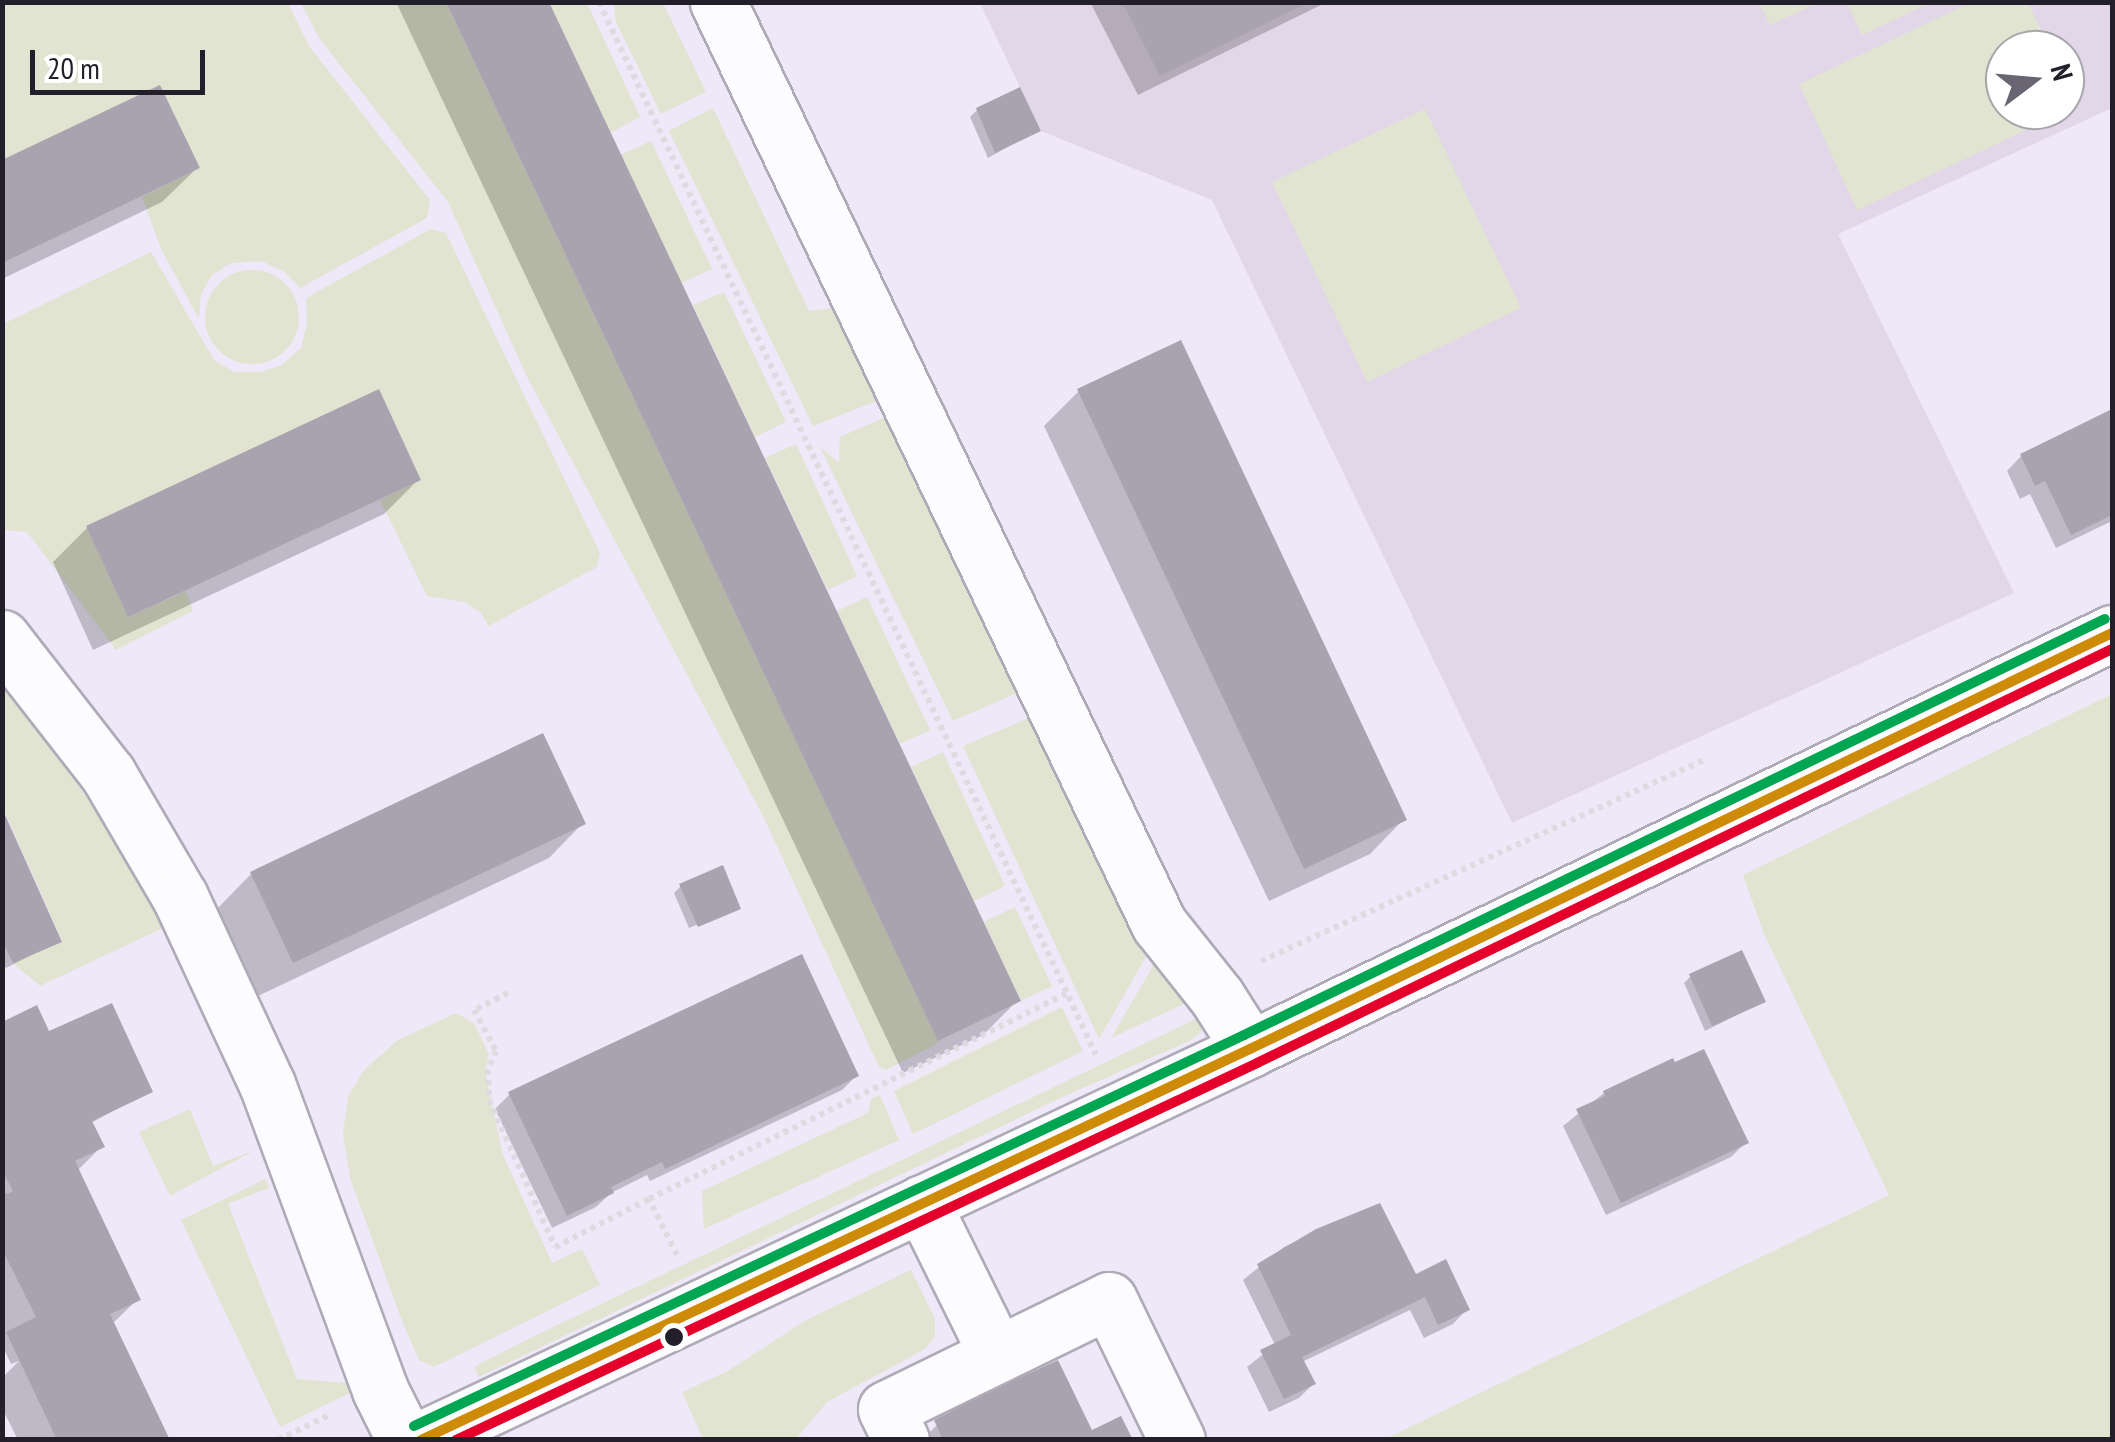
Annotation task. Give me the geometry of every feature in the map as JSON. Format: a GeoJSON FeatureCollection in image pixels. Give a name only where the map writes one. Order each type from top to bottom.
{"type":"FeatureCollection","features":[{"type":"Feature","properties":{"kind":"street"},"geometry":{"type":"LineString","coordinates":[[718,2],[1159,924],[1217,997],[1250,1050]]}},
{"type":"Feature","properties":{"kind":"street"},"geometry":{"type":"LineString","coordinates":[[2,638],[108,774],[180,897],[267,1084],[380,1390],[420,1439],[1250,1050],[2112,633]]}},
{"type":"Feature","properties":{"kind":"street"},"geometry":{"type":"LineString","coordinates":[[922,1203],[997,1355]]}},
{"type":"Feature","properties":{"kind":"street"},"geometry":{"type":"LineString","coordinates":[[887,1435],[886,1409],[1109,1300],[1176,1440]]}},
{"type":"Feature","properties":{"kind":"path"},"geometry":{"type":"LineString","coordinates":[[599,2],[1096,1055]]}},
{"type":"Feature","properties":{"kind":"path"},"geometry":{"type":"LineString","coordinates":[[508,994],[474,1010],[496,1051],[488,1070],[489,1100],[555,1248],[648,1198],[1066,994]]}},
{"type":"Feature","properties":{"kind":"path"},"geometry":{"type":"LineString","coordinates":[[648,1198],[678,1257]]}},
{"type":"Feature","properties":{"kind":"shaded area"},"geometry":{"type":"Polygon","coordinates":[[[980,3],[2112,3],[2112,108],[2085,120],[2085,30],[1985,30],[1985,130],[2064,130],[1838,234],[2014,593],[1512,823],[1212,200],[1041,131],[980,3]]]}},
{"type":"Feature","properties":{"kind":"green space"},"geometry":{"type":"Polygon","coordinates":[[[1972,2],[2028,3],[2041,30],[1985,30],[1985,130],[2026,130],[1857,210],[1799,84],[1972,2]]]}},
{"type":"Feature","properties":{"kind":"green space"},"geometry":{"type":"Polygon","coordinates":[[[3,3],[288,3],[309,46],[430,200],[427,218],[300,288],[284,271],[261,261],[231,263],[212,275],[201,294],[199,319],[161,249],[142,197],[200,168],[3,160],[3,3]]]}},
{"type":"Feature","properties":{"kind":"green space"},"geometry":{"type":"Polygon","coordinates":[[[301,3],[446,3],[938,1041],[933,1046],[886,1070],[879,1067],[763,816],[527,377],[448,202],[319,38],[301,3]]]}},
{"type":"Feature","properties":{"kind":"green space"},"geometry":{"type":"Polygon","coordinates":[[[549,3],[587,3],[640,117],[610,133],[549,3]]]}},
{"type":"Feature","properties":{"kind":"green space"},"geometry":{"type":"Polygon","coordinates":[[[614,3],[663,3],[706,92],[661,114],[616,22],[614,3]]]}},
{"type":"Feature","properties":{"kind":"green space"},"geometry":{"type":"Polygon","coordinates":[[[1759,3],[1818,3],[1770,25],[1759,3]]]}},
{"type":"Feature","properties":{"kind":"green space"},"geometry":{"type":"Polygon","coordinates":[[[1847,3],[1930,3],[1862,35],[1847,3]]]}},
{"type":"Feature","properties":{"kind":"green space"},"geometry":{"type":"Polygon","coordinates":[[[713,108],[809,311],[835,308],[877,401],[813,426],[669,131],[713,108]]]}},
{"type":"Feature","properties":{"kind":"green space"},"geometry":{"type":"Polygon","coordinates":[[[1425,109],[1521,308],[1367,382],[1272,182],[1425,109]]]}},
{"type":"Feature","properties":{"kind":"green space"},"geometry":{"type":"Polygon","coordinates":[[[651,141],[712,269],[681,283],[620,155],[651,141]]]}},
{"type":"Feature","properties":{"kind":"green space"},"geometry":{"type":"Polygon","coordinates":[[[431,229],[446,233],[600,553],[597,567],[489,626],[480,612],[464,602],[427,596],[380,500],[421,480],[379,390],[86,526],[128,617],[186,591],[193,611],[116,650],[27,532],[3,530],[3,324],[151,252],[214,360],[234,372],[261,372],[282,365],[301,348],[307,324],[306,298],[431,229]]]}},
{"type":"Feature","properties":{"kind":"green space"},"geometry":{"type":"Polygon","coordinates":[[[252,270],[270,274],[285,284],[295,299],[299,317],[295,335],[285,350],[270,360],[252,364],[234,360],[219,350],[209,335],[205,317],[209,299],[219,284],[234,274],[252,270]]]}},
{"type":"Feature","properties":{"kind":"green space"},"geometry":{"type":"Polygon","coordinates":[[[724,292],[786,422],[755,437],[693,305],[724,292]]]}},
{"type":"Feature","properties":{"kind":"green space"},"geometry":{"type":"Polygon","coordinates":[[[885,417],[1017,693],[953,721],[820,447],[839,463],[840,437],[885,417]]]}},
{"type":"Feature","properties":{"kind":"green space"},"geometry":{"type":"Polygon","coordinates":[[[796,444],[857,576],[828,590],[765,458],[796,444]]]}},
{"type":"Feature","properties":{"kind":"green space"},"geometry":{"type":"Polygon","coordinates":[[[867,597],[930,730],[900,744],[837,611],[867,597]]]}},
{"type":"Feature","properties":{"kind":"green space"},"geometry":{"type":"Polygon","coordinates":[[[2,680],[113,834],[165,927],[40,986],[13,963],[62,941],[3,808],[2,680]]]}},
{"type":"Feature","properties":{"kind":"green space"},"geometry":{"type":"Polygon","coordinates":[[[2112,694],[2112,1439],[1385,1439],[1889,1195],[1764,934],[1743,875],[2112,694]]]}},
{"type":"Feature","properties":{"kind":"green space"},"geometry":{"type":"Polygon","coordinates":[[[1029,718],[1126,924],[1148,953],[1099,1039],[963,746],[1029,718]]]}},
{"type":"Feature","properties":{"kind":"green space"},"geometry":{"type":"Polygon","coordinates":[[[943,752],[1005,886],[974,901],[911,767],[943,752]]]}},
{"type":"Feature","properties":{"kind":"green space"},"geometry":{"type":"Polygon","coordinates":[[[1015,907],[1052,986],[1021,1001],[984,922],[1015,907]]]}},
{"type":"Feature","properties":{"kind":"green space"},"geometry":{"type":"Polygon","coordinates":[[[1156,961],[1190,1001],[1111,1038],[1156,961]]]}},
{"type":"Feature","properties":{"kind":"green space"},"geometry":{"type":"Polygon","coordinates":[[[1062,1007],[1083,1051],[913,1134],[894,1091],[1062,1007]]]}},
{"type":"Feature","properties":{"kind":"green space"},"geometry":{"type":"Polygon","coordinates":[[[456,1013],[474,1023],[489,1054],[485,1071],[503,1155],[552,1263],[582,1249],[600,1285],[434,1367],[419,1360],[402,1321],[350,1178],[343,1135],[348,1096],[365,1069],[398,1040],[456,1013]]]}},
{"type":"Feature","properties":{"kind":"green space"},"geometry":{"type":"Polygon","coordinates":[[[1202,1016],[1201,1033],[1191,1040],[1056,1100],[479,1377],[474,1367],[522,1342],[1202,1016]]]}},
{"type":"Feature","properties":{"kind":"green space"},"geometry":{"type":"Polygon","coordinates":[[[880,1095],[899,1140],[704,1229],[702,1191],[868,1113],[871,1099],[880,1095]]]}},
{"type":"Feature","properties":{"kind":"green space"},"geometry":{"type":"Polygon","coordinates":[[[190,1109],[213,1166],[255,1150],[170,1196],[139,1132],[190,1109]]]}},
{"type":"Feature","properties":{"kind":"green space"},"geometry":{"type":"Polygon","coordinates":[[[265,1179],[269,1188],[228,1204],[297,1379],[348,1383],[352,1392],[280,1427],[181,1220],[265,1179]]]}},
{"type":"Feature","properties":{"kind":"green space"},"geometry":{"type":"Polygon","coordinates":[[[911,1270],[935,1319],[935,1336],[925,1349],[827,1402],[796,1439],[703,1439],[682,1392],[728,1371],[806,1320],[911,1270]]]}},
{"type":"Feature","properties":{"kind":"building"},"geometry":{"type":"Polygon","coordinates":[[[446,2],[549,2],[1021,1001],[938,1041],[446,2]]]}},
{"type":"Feature","properties":{"kind":"building"},"geometry":{"type":"Polygon","coordinates":[[[1122,2],[1309,2],[1160,76],[1122,2]]]}},
{"type":"Feature","properties":{"kind":"building"},"geometry":{"type":"Polygon","coordinates":[[[160,85],[200,168],[2,263],[2,160],[160,85]]]}},
{"type":"Feature","properties":{"kind":"building"},"geometry":{"type":"Polygon","coordinates":[[[1020,87],[1041,131],[995,153],[976,108],[1020,87]]]}},
{"type":"Feature","properties":{"kind":"building"},"geometry":{"type":"Polygon","coordinates":[[[1181,340],[1407,820],[1304,869],[1077,389],[1181,340]]]}},
{"type":"Feature","properties":{"kind":"building"},"geometry":{"type":"Polygon","coordinates":[[[379,389],[421,480],[128,617],[86,526],[379,389]]]}},
{"type":"Feature","properties":{"kind":"building"},"geometry":{"type":"Polygon","coordinates":[[[2112,409],[2112,515],[2071,535],[2045,481],[2035,486],[2020,454],[2112,409]]]}},
{"type":"Feature","properties":{"kind":"building"},"geometry":{"type":"Polygon","coordinates":[[[543,733],[586,824],[293,963],[250,872],[543,733]]]}},
{"type":"Feature","properties":{"kind":"building"},"geometry":{"type":"Polygon","coordinates":[[[2,808],[62,942],[13,963],[2,940],[2,808]]]}},
{"type":"Feature","properties":{"kind":"building"},"geometry":{"type":"Polygon","coordinates":[[[723,865],[741,909],[698,927],[679,884],[723,865]]]}},
{"type":"Feature","properties":{"kind":"building"},"geometry":{"type":"Polygon","coordinates":[[[1742,950],[1766,1002],[1712,1026],[1689,974],[1742,950]]]}},
{"type":"Feature","properties":{"kind":"building"},"geometry":{"type":"Polygon","coordinates":[[[802,954],[859,1076],[665,1169],[662,1162],[611,1187],[614,1193],[567,1216],[508,1092],[802,954]]]}},
{"type":"Feature","properties":{"kind":"building"},"geometry":{"type":"Polygon","coordinates":[[[112,1003],[153,1092],[92,1121],[105,1147],[75,1161],[141,1300],[110,1314],[170,1440],[57,1440],[6,1332],[36,1317],[2,1249],[2,1196],[13,1191],[2,1170],[2,1022],[37,1005],[49,1031],[112,1003]]]}},
{"type":"Feature","properties":{"kind":"building"},"geometry":{"type":"Polygon","coordinates":[[[1704,1049],[1749,1143],[1621,1203],[1576,1109],[1605,1096],[1603,1091],[1673,1058],[1675,1062],[1704,1049]]]}},
{"type":"Feature","properties":{"kind":"building"},"geometry":{"type":"Polygon","coordinates":[[[1380,1203],[1416,1274],[1446,1259],[1470,1310],[1438,1325],[1425,1297],[1302,1357],[1316,1384],[1284,1399],[1260,1350],[1291,1335],[1257,1264],[1316,1229],[1380,1203]]]}},
{"type":"Feature","properties":{"kind":"building"},"geometry":{"type":"Polygon","coordinates":[[[1058,1360],[1092,1430],[1121,1416],[1133,1440],[943,1440],[934,1420],[962,1406],[959,1399],[1026,1367],[1030,1373],[1058,1360]]]}},
{"type":"Feature","properties":{"kind":"transit line"},"geometry":{"type":"LineString","coordinates":[[414,1426],[1244,1035],[2105,619]]}},
{"type":"Feature","properties":{"kind":"transit line"},"geometry":{"type":"LineString","coordinates":[[421,1440],[1250,1049],[2112,633]]}},
{"type":"Feature","properties":{"kind":"transit line"},"geometry":{"type":"LineString","coordinates":[[456,1440],[1257,1063],[2112,649]]}}]}
